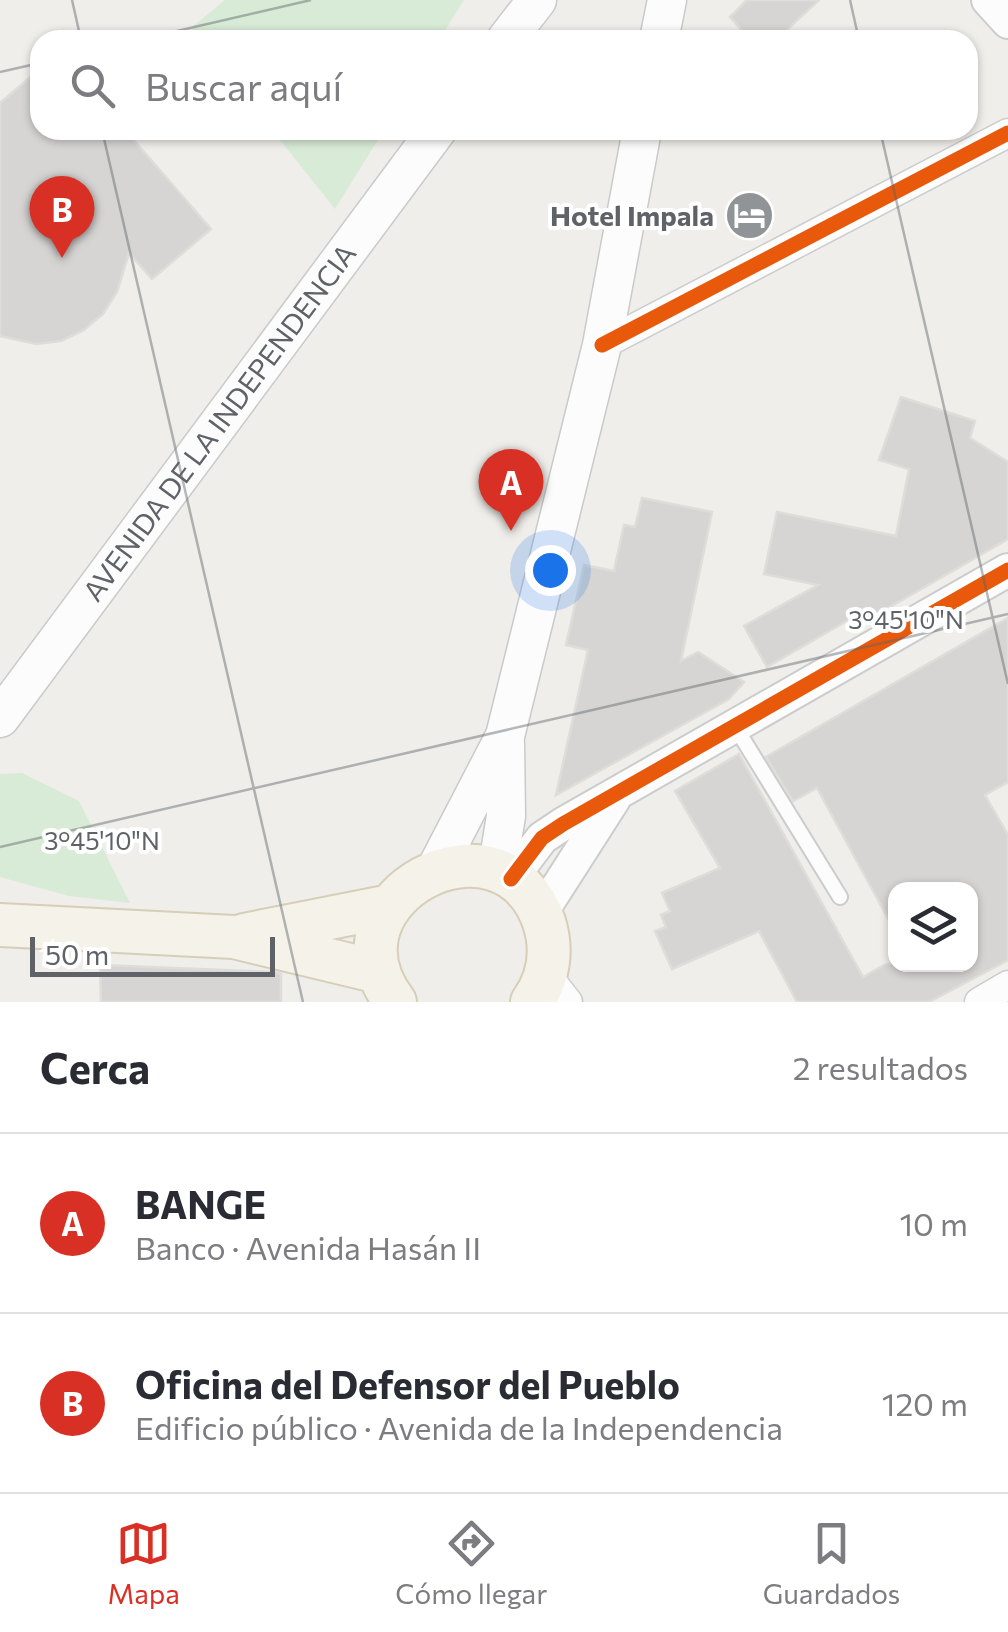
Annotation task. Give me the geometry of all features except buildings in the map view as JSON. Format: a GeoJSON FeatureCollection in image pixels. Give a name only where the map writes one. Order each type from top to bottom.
{"type":"FeatureCollection","features":[{"type":"Feature","properties":{"kind":"main road"},"geometry":{"type":"LineString","coordinates":[[514,30],[536,0]]}},
{"type":"Feature","properties":{"kind":"main road"},"geometry":{"type":"LineString","coordinates":[[661,30],[667,0]]}},
{"type":"Feature","properties":{"kind":"main road","name":"AVENIDA DE LA INDEPENDENCIA"},"geometry":{"type":"LineString","coordinates":[[0,718],[304,303],[429,140]]}},
{"type":"Feature","properties":{"kind":"main road"},"geometry":{"type":"LineString","coordinates":[[436,870],[506,736],[602,345],[640,140]]}},
{"type":"Feature","properties":{"kind":"main road"},"geometry":{"type":"LineString","coordinates":[[504,876],[506,736]]}},
{"type":"Feature","properties":{"kind":"main road"},"geometry":{"type":"LineString","coordinates":[[387,987],[377,950],[390,906],[418,878],[456,865],[504,876],[541,913],[550,954],[548,993]]}},
{"type":"Feature","properties":{"kind":"main road"},"geometry":{"type":"LineString","coordinates":[[0,925],[234,937],[390,906]]}},
{"type":"Feature","properties":{"kind":"main road"},"geometry":{"type":"LineString","coordinates":[[234,937],[387,987]]}},
{"type":"Feature","properties":{"kind":"street"},"geometry":{"type":"LineString","coordinates":[[988,0],[1008,22]]}},
{"type":"Feature","properties":{"kind":"street"},"geometry":{"type":"LineString","coordinates":[[602,345],[1008,133]]}},
{"type":"Feature","properties":{"kind":"street"},"geometry":{"type":"LineString","coordinates":[[504,876],[542,838],[1008,570]]}},
{"type":"Feature","properties":{"kind":"street"},"geometry":{"type":"LineString","coordinates":[[541,913],[616,795]]}},
{"type":"Feature","properties":{"kind":"street"},"geometry":{"type":"LineString","coordinates":[[978,1002],[1008,985]]}},
{"type":"Feature","properties":{"kind":"lane"},"geometry":{"type":"LineString","coordinates":[[736,728],[840,897]]}},
{"type":"Feature","properties":{"kind":"green space"},"geometry":{"type":"Polygon","coordinates":[[[225,0],[464,0],[445,30],[191,28],[225,0]]]}},
{"type":"Feature","properties":{"kind":"green space"},"geometry":{"type":"Polygon","coordinates":[[[280,140],[378,140],[335,209],[280,140]]]}},
{"type":"Feature","properties":{"kind":"green space"},"geometry":{"type":"Polygon","coordinates":[[[22,773],[79,801],[130,903],[69,896],[0,877],[0,774],[22,773]]]}},
{"type":"Feature","properties":{"kind":"cycle path"},"geometry":{"type":"LineString","coordinates":[[602,345],[1008,133]]}},
{"type":"Feature","properties":{"kind":"cycle path"},"geometry":{"type":"LineString","coordinates":[[511,879],[542,838],[563,824],[1008,570]]}},
{"type":"Feature","properties":{"kind":"place","name":"Hotel Impala"},"geometry":{"type":"Point","coordinates":[749,216]}},
{"type":"Feature","properties":{"kind":"place","name":"Oficina del Defensor del Pueblo"},"geometry":{"type":"Point","coordinates":[62,258]}},
{"type":"Feature","properties":{"kind":"place","name":"BANGE"},"geometry":{"type":"Point","coordinates":[511,531]}}]}
